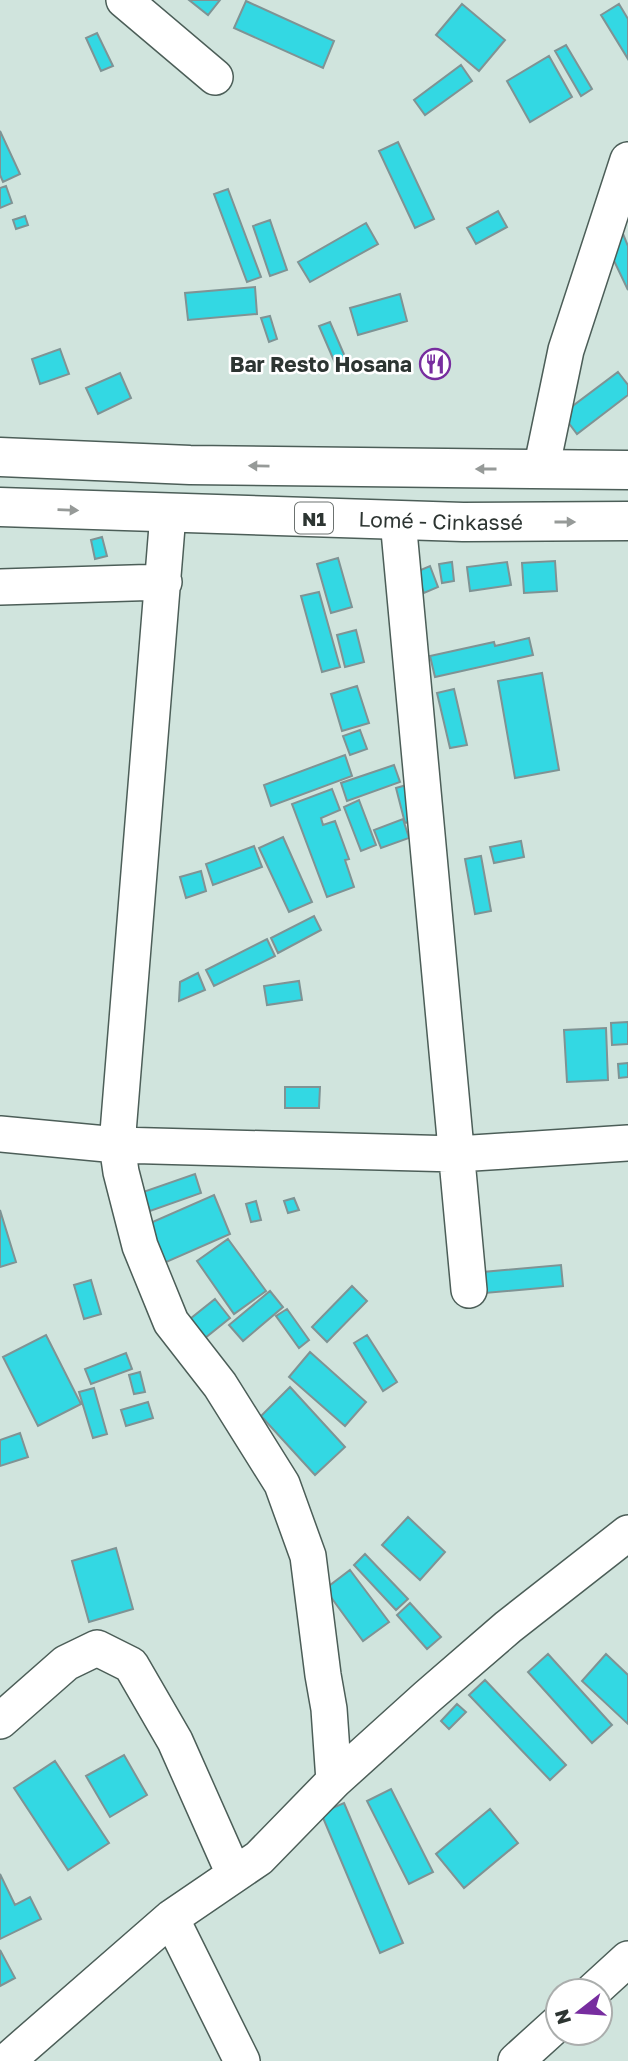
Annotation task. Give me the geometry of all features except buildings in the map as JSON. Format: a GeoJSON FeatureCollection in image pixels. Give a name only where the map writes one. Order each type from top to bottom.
{"type":"FeatureCollection","features":[{"type":"Feature","properties":{"kind":"highway"},"geometry":{"type":"LineString","coordinates":[[0,457],[190,465],[628,470]]}},
{"type":"Feature","properties":{"kind":"highway","name":"Lomé - Cinkassé"},"geometry":{"type":"LineString","coordinates":[[0,507],[463,522],[628,521]]}},
{"type":"Feature","properties":{"kind":"street"},"geometry":{"type":"LineString","coordinates":[[124,0],[215,77]]}},
{"type":"Feature","properties":{"kind":"street"},"geometry":{"type":"LineString","coordinates":[[541,470],[566,349],[628,160]]}},
{"type":"Feature","properties":{"kind":"street"},"geometry":{"type":"LineString","coordinates":[[168,514],[117,1145],[140,1246],[171,1322],[220,1385],[282,1484],[308,1556],[329,1709],[334,1781]]}},
{"type":"Feature","properties":{"kind":"street"},"geometry":{"type":"LineString","coordinates":[[398,520],[469,1290]]}},
{"type":"Feature","properties":{"kind":"street"},"geometry":{"type":"LineString","coordinates":[[0,587],[163,582]]}},
{"type":"Feature","properties":{"kind":"street"},"geometry":{"type":"LineString","coordinates":[[0,1134],[117,1145],[457,1153],[628,1143]]}},
{"type":"Feature","properties":{"kind":"street"},"geometry":{"type":"LineString","coordinates":[[7,2061],[172,1918],[259,1858],[334,1781],[508,1627],[628,1533]]}},
{"type":"Feature","properties":{"kind":"street"},"geometry":{"type":"LineString","coordinates":[[0,1721],[65,1663],[97,1648],[131,1665],[175,1741],[234,1874]]}},
{"type":"Feature","properties":{"kind":"street"},"geometry":{"type":"LineString","coordinates":[[172,1918],[242,2061]]}},
{"type":"Feature","properties":{"kind":"street"},"geometry":{"type":"LineString","coordinates":[[608,1977],[628,1959]]}},
{"type":"Feature","properties":{"kind":"street"},"geometry":{"type":"LineString","coordinates":[[516,2061],[544,2036]]}},
{"type":"Feature","properties":{"kind":"place","name":"Bar Resto Hosana"},"geometry":{"type":"Point","coordinates":[435,364]}}]}
